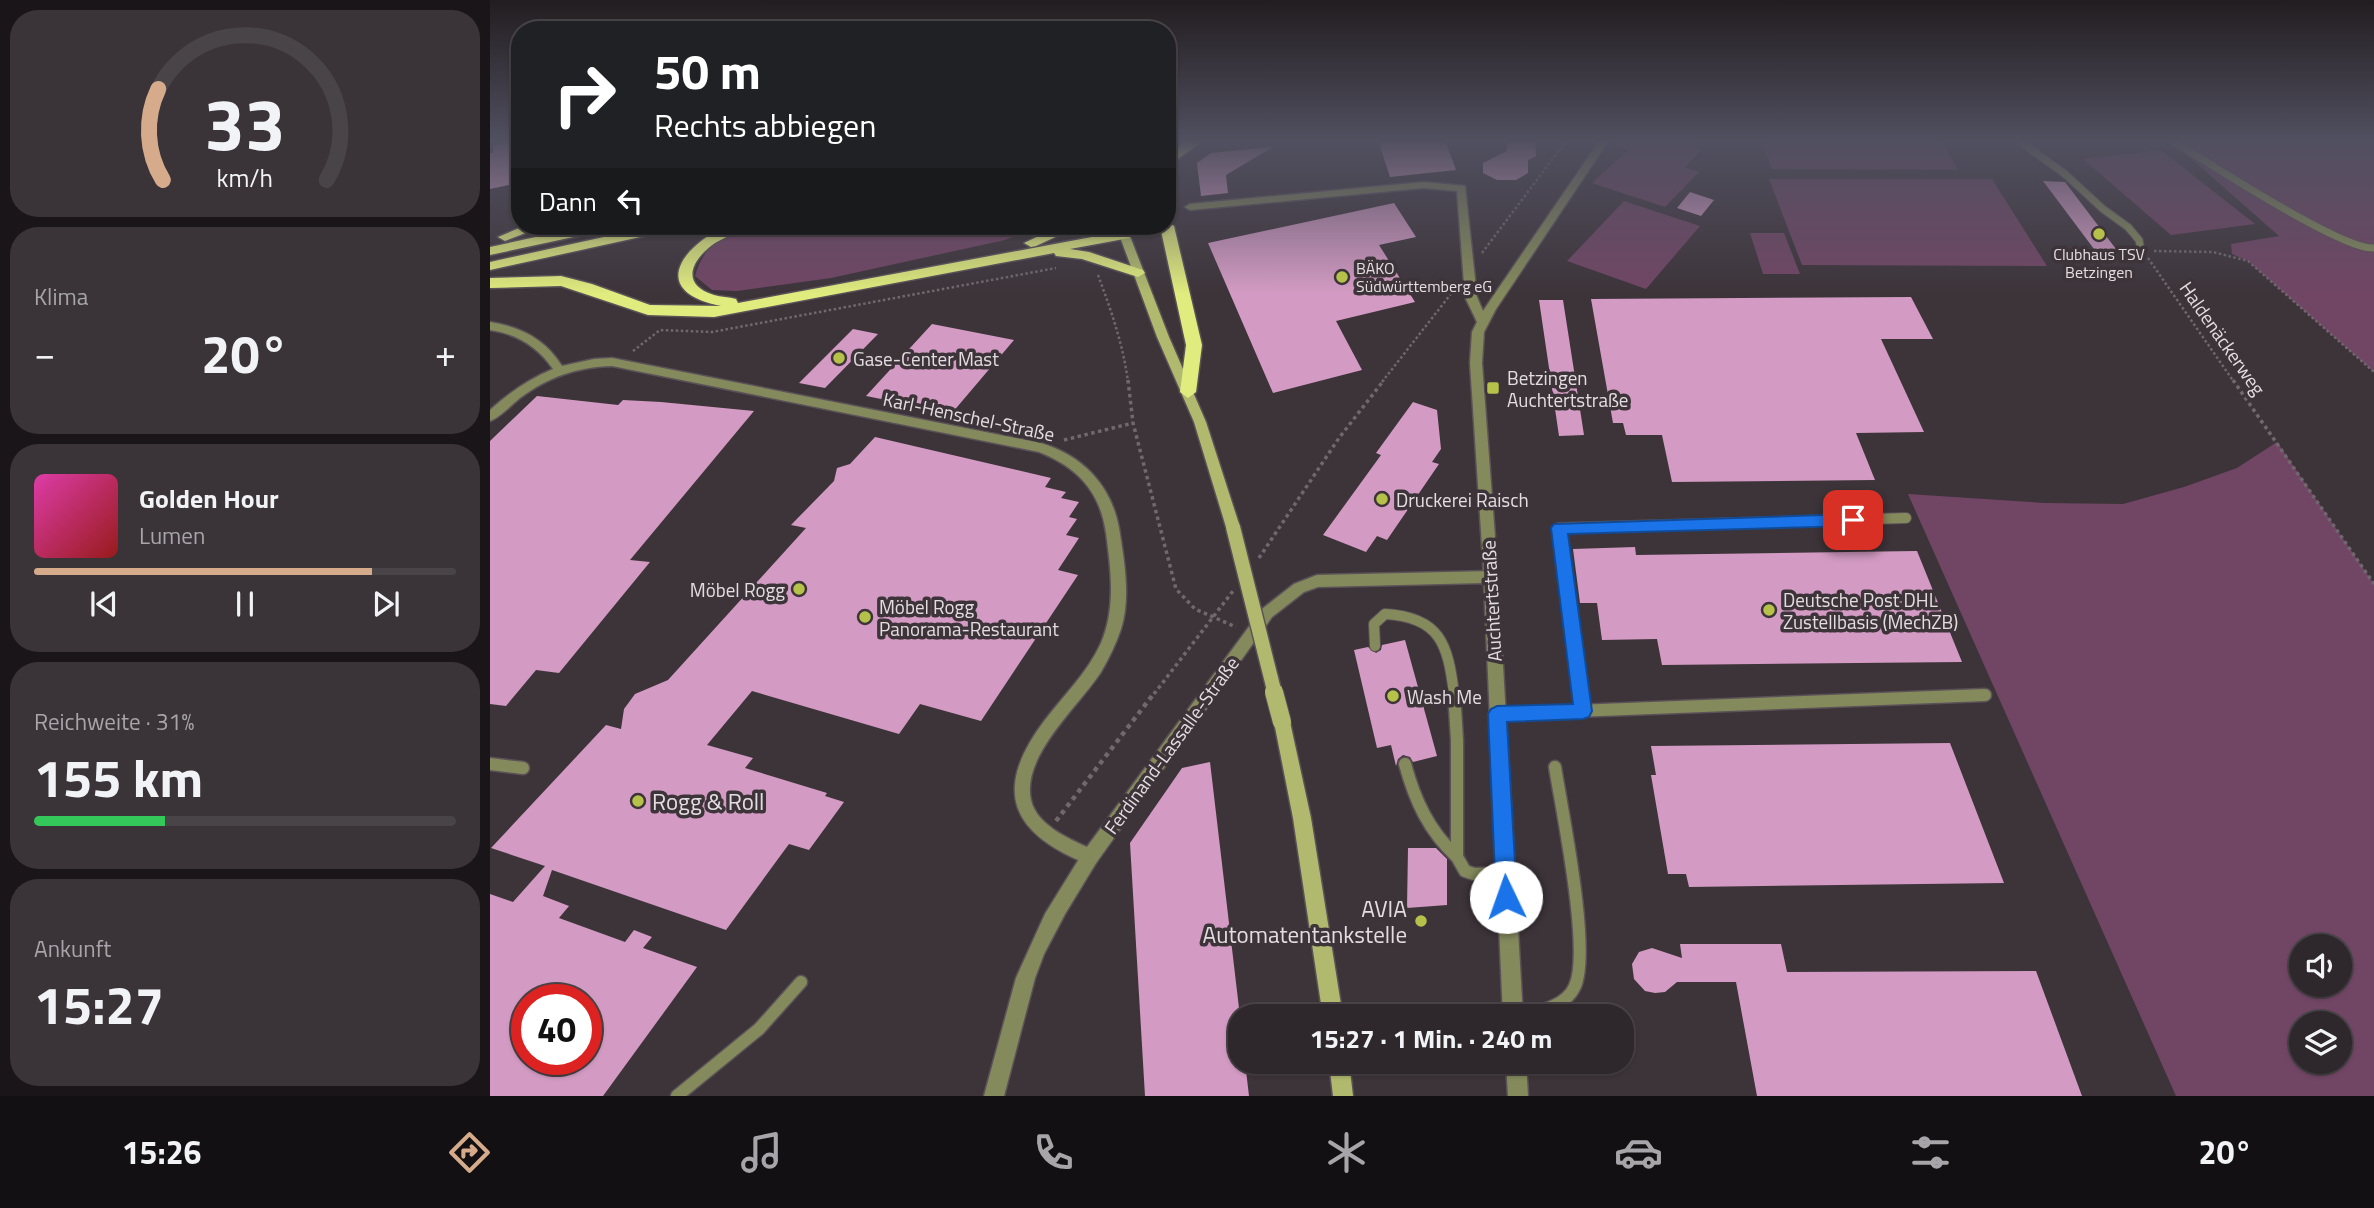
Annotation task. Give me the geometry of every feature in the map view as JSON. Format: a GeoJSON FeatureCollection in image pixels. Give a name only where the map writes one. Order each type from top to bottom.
{"type":"FeatureCollection","features":[{"type":"Feature","properties":{"kind":"highway"},"geometry":{"type":"LineString","coordinates":[[490,241],[511,234]]}},
{"type":"Feature","properties":{"kind":"highway"},"geometry":{"type":"LineString","coordinates":[[490,251],[564,235]]}},
{"type":"Feature","properties":{"kind":"highway"},"geometry":{"type":"LineString","coordinates":[[490,265],[630,235]]}},
{"type":"Feature","properties":{"kind":"highway"},"geometry":{"type":"LineString","coordinates":[[720,235],[694,253],[684,269],[685,283],[693,292],[708,299],[764,303]]}},
{"type":"Feature","properties":{"kind":"highway"},"geometry":{"type":"LineString","coordinates":[[977,262],[1054,235]]}},
{"type":"Feature","properties":{"kind":"highway"},"geometry":{"type":"LineString","coordinates":[[490,283],[561,281],[587,287],[648,310],[714,312],[1042,251],[1103,235]]}},
{"type":"Feature","properties":{"kind":"highway"},"geometry":{"type":"LineString","coordinates":[[1169,235],[1194,345],[1188,392]]}},
{"type":"Feature","properties":{"kind":"highway"},"geometry":{"type":"LineString","coordinates":[[1042,251],[1084,256],[1138,273]]}},
{"type":"Feature","properties":{"kind":"main road"},"geometry":{"type":"LineString","coordinates":[[1124,235],[1188,392],[1233,527],[1282,722],[1302,818],[1331,1004]]}},
{"type":"Feature","properties":{"kind":"main road"},"geometry":{"type":"LineString","coordinates":[[1340,1074],[1343,1096]]}},
{"type":"Feature","properties":{"kind":"street"},"geometry":{"type":"LineString","coordinates":[[1190,207],[1359,191]]}},
{"type":"Feature","properties":{"kind":"street"},"geometry":{"type":"LineString","coordinates":[[1462,191],[1471,297],[1482,321]]}},
{"type":"Feature","properties":{"kind":"street","name":"Auchtertstraße"},"geometry":{"type":"LineString","coordinates":[[1513,1004],[1476,343],[1482,321],[1570,191]]}},
{"type":"Feature","properties":{"kind":"street"},"geometry":{"type":"LineString","coordinates":[[490,326],[522,333],[549,355],[559,370]]}},
{"type":"Feature","properties":{"kind":"street","name":"Karl-Henschel-Straße"},"geometry":{"type":"LineString","coordinates":[[490,416],[527,386],[559,370],[594,361],[612,362],[1041,448],[1065,457],[1092,477],[1107,502],[1112,520],[1117,576],[1115,626],[1094,671],[1039,743],[1022,785],[1024,803],[1032,819],[1046,834],[1090,858]]}},
{"type":"Feature","properties":{"kind":"street","name":"Ferdinand-Lassalle-Straße"},"geometry":{"type":"LineString","coordinates":[[994,1096],[1011,1027],[1033,960],[1054,918],[1090,858],[1267,613],[1299,588],[1317,581],[1491,578]]}},
{"type":"Feature","properties":{"kind":"street"},"geometry":{"type":"LineString","coordinates":[[1517,1074],[1518,1096]]}},
{"type":"Feature","properties":{"kind":"lane"},"geometry":{"type":"LineString","coordinates":[[2084,191],[2128,227],[2139,240],[2141,250]]}},
{"type":"Feature","properties":{"kind":"lane"},"geometry":{"type":"LineString","coordinates":[[2257,191],[2329,234],[2365,249],[2374,247]]}},
{"type":"Feature","properties":{"kind":"lane"},"geometry":{"type":"LineString","coordinates":[[1583,711],[1559,528],[1906,519]]}},
{"type":"Feature","properties":{"kind":"lane"},"geometry":{"type":"LineString","coordinates":[[1375,646],[1374,624],[1385,614],[1412,616],[1439,635],[1445,646],[1451,668],[1456,754],[1457,857]]}},
{"type":"Feature","properties":{"kind":"lane"},"geometry":{"type":"LineString","coordinates":[[1497,714],[1985,695]]}},
{"type":"Feature","properties":{"kind":"lane"},"geometry":{"type":"LineString","coordinates":[[490,764],[523,768]]}},
{"type":"Feature","properties":{"kind":"lane"},"geometry":{"type":"LineString","coordinates":[[1405,764],[1412,790],[1429,829],[1457,857],[1465,871],[1474,874],[1505,873]]}},
{"type":"Feature","properties":{"kind":"lane"},"geometry":{"type":"LineString","coordinates":[[1555,767],[1581,949],[1576,985],[1559,1004]]}},
{"type":"Feature","properties":{"kind":"lane"},"geometry":{"type":"LineString","coordinates":[[677,1096],[759,1029],[801,982]]}},
{"type":"Feature","properties":{"kind":"path"},"geometry":{"type":"LineString","coordinates":[[1469,271],[1529,191]]}},
{"type":"Feature","properties":{"kind":"path"},"geometry":{"type":"LineString","coordinates":[[2141,250],[2212,251],[2232,254],[2248,261],[2374,372]]}},
{"type":"Feature","properties":{"kind":"path","name":"Haldenäckerweg"},"geometry":{"type":"LineString","coordinates":[[2141,250],[2374,584]]}},
{"type":"Feature","properties":{"kind":"path"},"geometry":{"type":"LineString","coordinates":[[612,362],[649,341],[660,330],[712,332],[1064,267]]}},
{"type":"Feature","properties":{"kind":"path"},"geometry":{"type":"LineString","coordinates":[[1096,269],[1114,317],[1125,358],[1133,423],[1176,589],[1184,602],[1196,611],[1252,633]]}},
{"type":"Feature","properties":{"kind":"path"},"geometry":{"type":"LineString","coordinates":[[1041,448],[1133,423]]}},
{"type":"Feature","properties":{"kind":"shaded area"},"geometry":{"type":"Polygon","coordinates":[[[1617,191],[1680,191],[1665,207],[1617,191]]]}},
{"type":"Feature","properties":{"kind":"shaded area"},"geometry":{"type":"Polygon","coordinates":[[[1774,191],[2000,191],[2047,266],[1802,265],[1774,191]]]}},
{"type":"Feature","properties":{"kind":"shaded area"},"geometry":{"type":"Polygon","coordinates":[[[2120,191],[2213,191],[2255,224],[2171,235],[2120,191]]]}},
{"type":"Feature","properties":{"kind":"shaded area"},"geometry":{"type":"Polygon","coordinates":[[[2228,191],[2374,191],[2374,372],[2248,261],[2232,254],[2231,244],[2279,236],[2228,191]]]}},
{"type":"Feature","properties":{"kind":"shaded area"},"geometry":{"type":"Polygon","coordinates":[[[1624,201],[1700,226],[1646,289],[1567,261],[1624,201]]]}},
{"type":"Feature","properties":{"kind":"shaded area"},"geometry":{"type":"Polygon","coordinates":[[[1750,233],[1784,233],[1800,274],[1763,274],[1750,233]]]}},
{"type":"Feature","properties":{"kind":"shaded area"},"geometry":{"type":"Polygon","coordinates":[[[726,235],[1018,235],[831,278],[737,291],[712,290],[695,276],[702,258],[726,235]]]}},
{"type":"Feature","properties":{"kind":"shaded area"},"geometry":{"type":"Polygon","coordinates":[[[2277,442],[2374,584],[2374,1096],[2176,1096],[1908,494],[2044,503],[2123,504],[2184,487],[2237,468],[2277,442]]]}},
{"type":"Feature","properties":{"kind":"building"},"geometry":{"type":"Polygon","coordinates":[[[1200,191],[1228,191],[1228,193],[1201,196],[1200,191]]]}},
{"type":"Feature","properties":{"kind":"building"},"geometry":{"type":"Polygon","coordinates":[[[2051,191],[2072,191],[2119,253],[2097,253],[2051,191]]]}},
{"type":"Feature","properties":{"kind":"building"},"geometry":{"type":"Polygon","coordinates":[[[1690,192],[1714,200],[1701,216],[1677,208],[1690,192]]]}},
{"type":"Feature","properties":{"kind":"building"},"geometry":{"type":"Polygon","coordinates":[[[1394,203],[1416,237],[1379,245],[1415,302],[1336,321],[1362,370],[1273,393],[1208,243],[1394,203]]]}},
{"type":"Feature","properties":{"kind":"building"},"geometry":{"type":"Polygon","coordinates":[[[1911,297],[1933,339],[1881,339],[1924,432],[1856,433],[1875,480],[1672,482],[1662,435],[1626,435],[1623,423],[1613,423],[1591,299],[1911,297]]]}},
{"type":"Feature","properties":{"kind":"building"},"geometry":{"type":"Polygon","coordinates":[[[1539,300],[1563,300],[1584,435],[1559,436],[1539,300]]]}},
{"type":"Feature","properties":{"kind":"building"},"geometry":{"type":"Polygon","coordinates":[[[932,324],[1014,340],[952,413],[866,396],[932,324]]]}},
{"type":"Feature","properties":{"kind":"building","name":"Gase-Center Mast"},"geometry":{"type":"Polygon","coordinates":[[[853,329],[878,334],[825,388],[799,383],[853,329]]]}},
{"type":"Feature","properties":{"kind":"building"},"geometry":{"type":"Polygon","coordinates":[[[537,396],[618,405],[623,400],[754,411],[630,560],[650,562],[559,673],[536,670],[506,706],[490,704],[490,441],[537,396]]]}},
{"type":"Feature","properties":{"kind":"building","name":"Druckerei Raisch"},"geometry":{"type":"Polygon","coordinates":[[[1413,402],[1437,410],[1441,449],[1432,462],[1439,464],[1387,540],[1377,536],[1366,552],[1323,535],[1381,455],[1376,453],[1413,402]]]}},
{"type":"Feature","properties":{"kind":"building"},"geometry":{"type":"Polygon","coordinates":[[[875,437],[1051,478],[1045,487],[1066,492],[1061,498],[1079,502],[1069,517],[1077,519],[1066,535],[1079,538],[1058,570],[1078,575],[981,721],[920,704],[899,734],[752,691],[707,745],[753,758],[745,768],[827,793],[825,796],[844,802],[809,850],[789,844],[726,930],[552,870],[543,896],[569,906],[559,918],[625,942],[634,930],[652,937],[643,948],[697,967],[603,1096],[490,1096],[490,894],[513,902],[545,866],[491,848],[606,725],[621,729],[624,709],[635,694],[668,680],[806,528],[791,525],[834,481],[837,468],[850,464],[875,437]]]}},
{"type":"Feature","properties":{"kind":"building","name":"Deutsche Post DHL Zustellbasis (MechZB)"},"geometry":{"type":"Polygon","coordinates":[[[1635,547],[1636,555],[1917,551],[1962,662],[1662,665],[1657,639],[1602,640],[1597,603],[1580,603],[1573,549],[1635,547]]]}},
{"type":"Feature","properties":{"kind":"building","name":"Wash Me"},"geometry":{"type":"Polygon","coordinates":[[[1405,640],[1437,756],[1413,762],[1410,757],[1403,755],[1396,766],[1391,745],[1377,748],[1354,650],[1368,647],[1376,653],[1381,650],[1382,645],[1405,640]]]}},
{"type":"Feature","properties":{"kind":"building"},"geometry":{"type":"Polygon","coordinates":[[[1950,743],[2004,883],[1689,887],[1686,874],[1668,874],[1651,775],[1656,775],[1651,746],[1950,743]]]}},
{"type":"Feature","properties":{"kind":"building"},"geometry":{"type":"Polygon","coordinates":[[[1210,762],[1239,1004],[1228,1004],[1228,1074],[1246,1074],[1249,1096],[1145,1096],[1130,843],[1182,768],[1210,762]]]}},
{"type":"Feature","properties":{"kind":"building"},"geometry":{"type":"Polygon","coordinates":[[[1408,848],[1436,848],[1447,859],[1447,905],[1407,908],[1408,848]]]}},
{"type":"Feature","properties":{"kind":"building"},"geometry":{"type":"Polygon","coordinates":[[[1680,944],[1781,944],[1787,972],[2036,971],[2082,1096],[1757,1096],[1736,982],[1677,982],[1665,992],[1655,993],[1645,991],[1634,979],[1632,964],[1639,952],[1652,948],[1682,958],[1680,944]]]}},
{"type":"Feature","properties":{"kind":"place","name":"Clubhaus TSV Betzingen"},"geometry":{"type":"Point","coordinates":[2099,234]}},
{"type":"Feature","properties":{"kind":"place","name":"BÄKO Südwürttemberg eG"},"geometry":{"type":"Point","coordinates":[1342,277]}},
{"type":"Feature","properties":{"kind":"place","name":"Gase-Center Mast"},"geometry":{"type":"Point","coordinates":[839,358]}},
{"type":"Feature","properties":{"kind":"place","name":"Betzingen Auchtertstraße"},"geometry":{"type":"Point","coordinates":[1493,388]}},
{"type":"Feature","properties":{"kind":"place","name":"Druckerei Raisch"},"geometry":{"type":"Point","coordinates":[1382,499]}},
{"type":"Feature","properties":{"kind":"place","name":"Möbel Rogg"},"geometry":{"type":"Point","coordinates":[799,589]}},
{"type":"Feature","properties":{"kind":"place","name":"Deutsche Post DHL Zustellbasis (MechZB)"},"geometry":{"type":"Point","coordinates":[1769,610]}},
{"type":"Feature","properties":{"kind":"place","name":"Möbel Rogg Panorama-Restaurant"},"geometry":{"type":"Point","coordinates":[865,617]}},
{"type":"Feature","properties":{"kind":"place","name":"Wash Me"},"geometry":{"type":"Point","coordinates":[1393,696]}},
{"type":"Feature","properties":{"kind":"place","name":"Rogg & Roll"},"geometry":{"type":"Point","coordinates":[638,801]}},
{"type":"Feature","properties":{"kind":"place","name":"AVIA Automatentankstelle"},"geometry":{"type":"Point","coordinates":[1421,921]}},
{"type":"Feature","properties":{"kind":"route"},"geometry":{"type":"LineString","coordinates":[[1506,897],[1497,714],[1583,711],[1559,528],[1853,520]]}}]}
